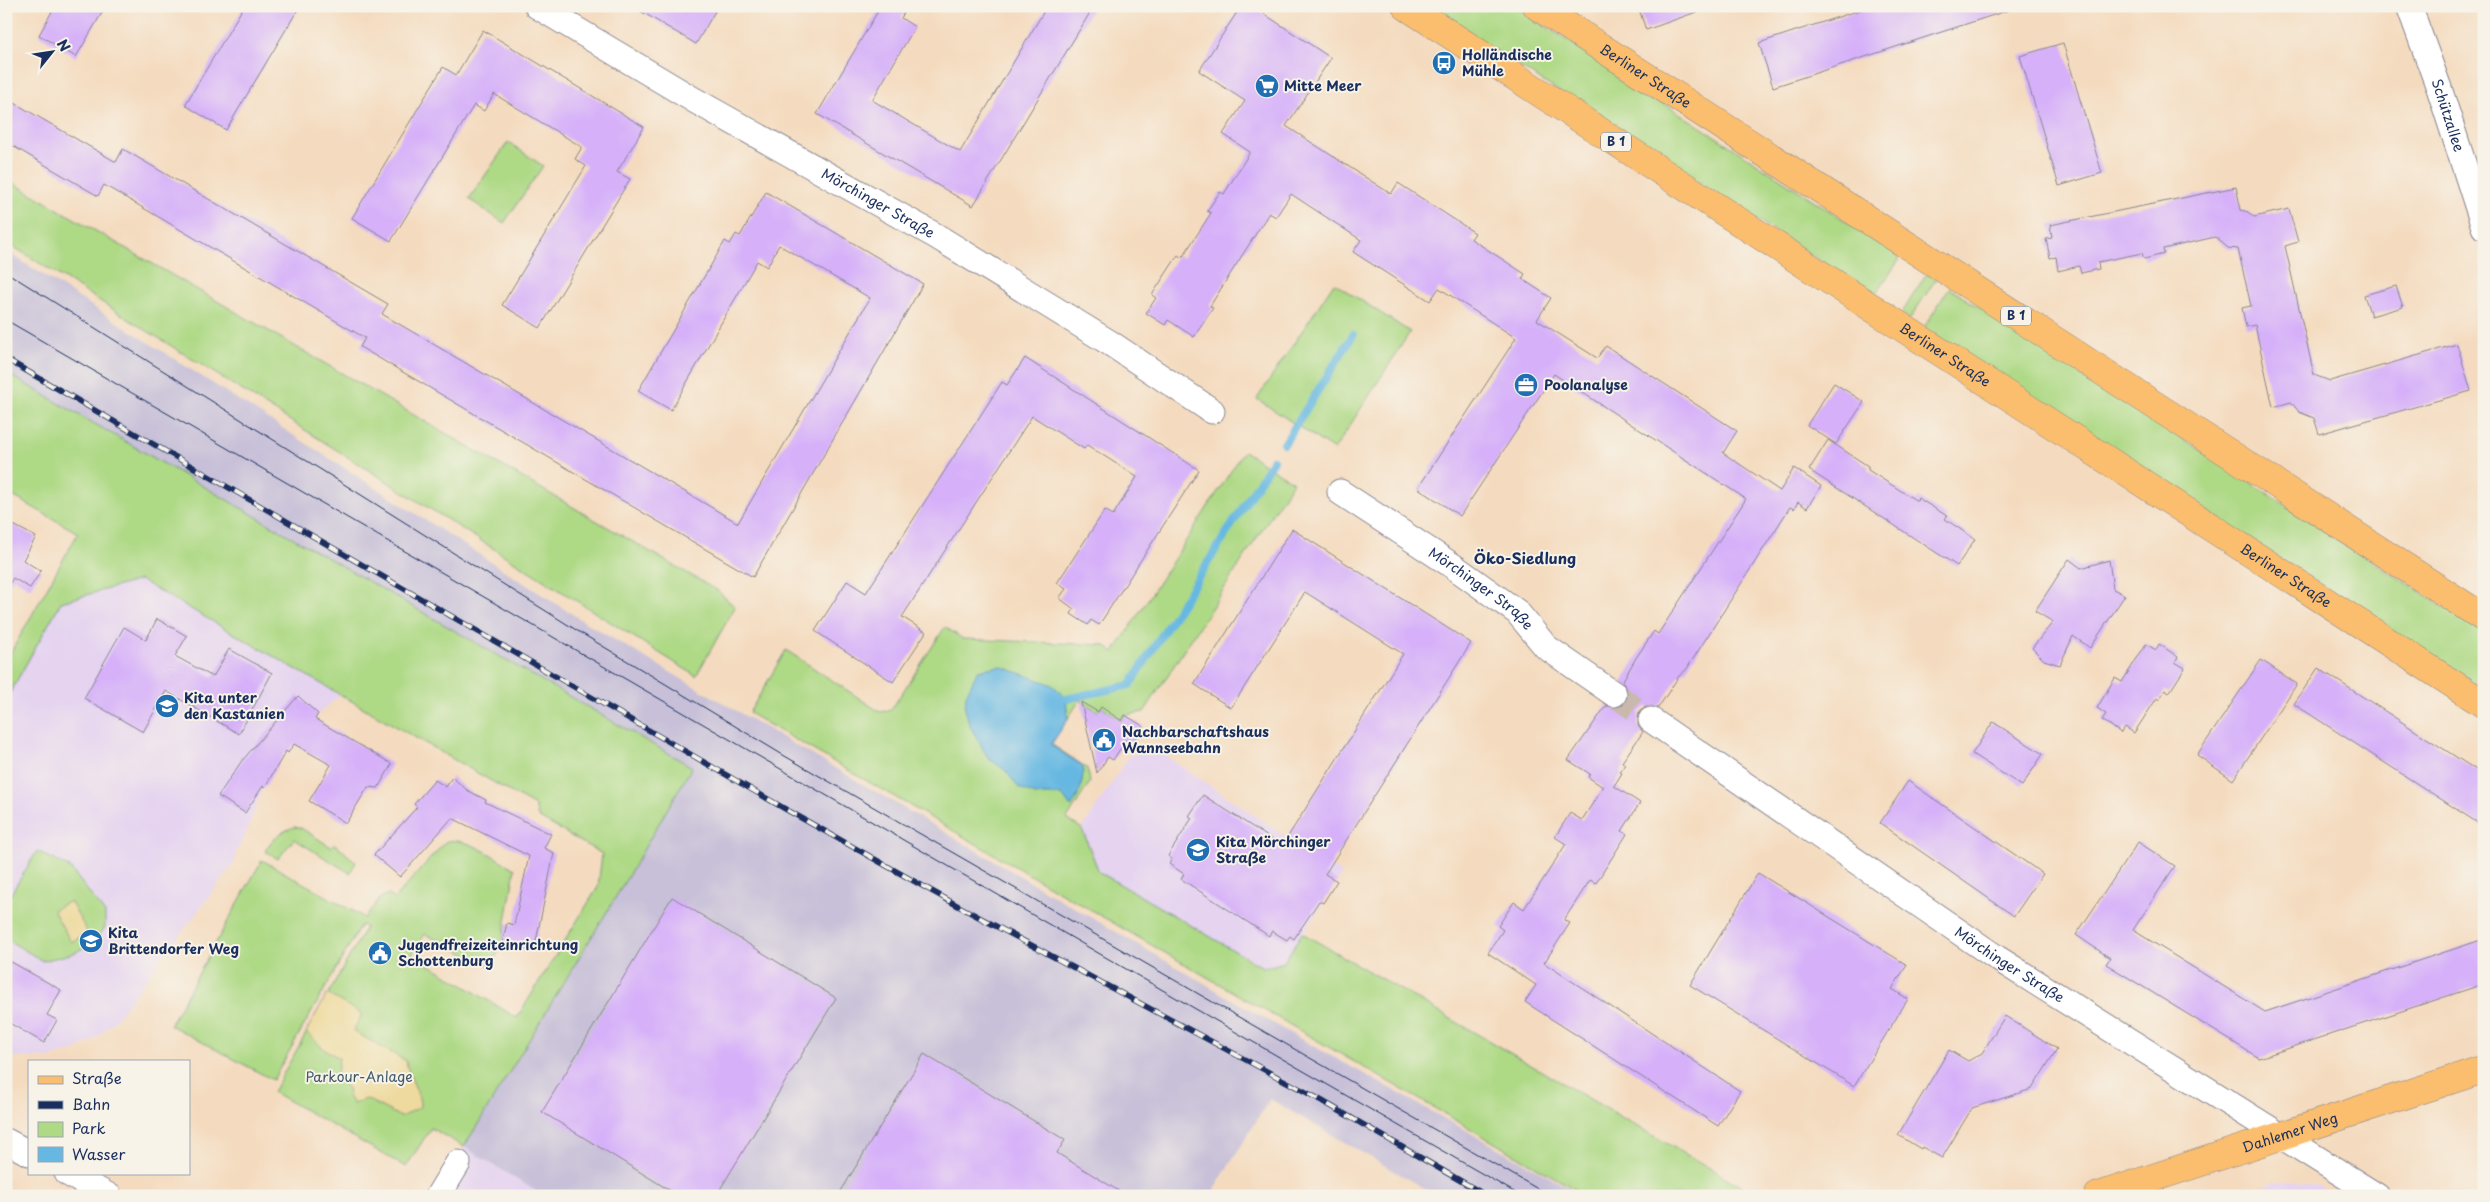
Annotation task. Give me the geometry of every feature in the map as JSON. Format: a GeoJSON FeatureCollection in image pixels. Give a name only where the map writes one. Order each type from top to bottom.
{"type":"FeatureCollection","features":[{"type":"Feature","properties":{"kind":"main road","name":"Berliner Straße"},"geometry":{"type":"LineString","coordinates":[[1406,6],[2484,704]]}},
{"type":"Feature","properties":{"kind":"main road","name":"Berliner Straße"},"geometry":{"type":"LineString","coordinates":[[1537,6],[2484,618]]}},
{"type":"Feature","properties":{"kind":"main road","name":"Dahlemer Weg"},"geometry":{"type":"LineString","coordinates":[[2098,1196],[2484,1069]]}},
{"type":"Feature","properties":{"kind":"street","name":"Mörchinger Straße"},"geometry":{"type":"LineString","coordinates":[[537,6],[694,100],[936,236],[1110,342],[1212,412]]}},
{"type":"Feature","properties":{"kind":"street","name":"Schützallee"},"geometry":{"type":"LineString","coordinates":[[2409,6],[2439,88],[2484,227]]}},
{"type":"Feature","properties":{"kind":"street","name":"Mörchinger Straße"},"geometry":{"type":"LineString","coordinates":[[1340,492],[1453,566],[1517,612],[1546,647],[1614,694]]}},
{"type":"Feature","properties":{"kind":"street","name":"Mörchinger Straße"},"geometry":{"type":"LineString","coordinates":[[1651,720],[1996,958],[2377,1196]]}},
{"type":"Feature","properties":{"kind":"street"},"geometry":{"type":"LineString","coordinates":[[6,1141],[28,1152]]}},
{"type":"Feature","properties":{"kind":"street"},"geometry":{"type":"LineString","coordinates":[[438,1196],[458,1163]]}},
{"type":"Feature","properties":{"kind":"street"},"geometry":{"type":"LineString","coordinates":[[69,1174],[110,1196]]}},
{"type":"Feature","properties":{"kind":"shaded area"},"geometry":{"type":"Polygon","coordinates":[[[6,251],[586,623],[1281,1028],[1584,1196],[1437,1196],[1270,1099],[1210,1196],[544,1196],[464,1147],[617,895],[691,767],[6,373],[6,251]]]}},
{"type":"Feature","properties":{"kind":"shaded area"},"geometry":{"type":"Polygon","coordinates":[[[140,580],[340,695],[318,714],[288,753],[285,752],[261,793],[243,840],[236,851],[235,862],[115,1020],[98,1037],[76,1050],[47,1058],[13,1057],[6,1055],[6,700],[61,602],[140,580]]]}},
{"type":"Feature","properties":{"kind":"shaded area","name":"Kita Mörchinger Straße"},"geometry":{"type":"Polygon","coordinates":[[[1158,751],[1342,874],[1284,962],[1264,968],[1099,872],[1082,829],[1129,756],[1158,751]]]}},
{"type":"Feature","properties":{"kind":"shaded area"},"geometry":{"type":"Polygon","coordinates":[[[464,1147],[544,1196],[438,1196],[458,1163],[464,1147]]]}},
{"type":"Feature","properties":{"kind":"shaded area"},"geometry":{"type":"Polygon","coordinates":[[[2279,1181],[2317,1185],[2334,1196],[2235,1196],[2279,1181]]]}},
{"type":"Feature","properties":{"kind":"green space"},"geometry":{"type":"Polygon","coordinates":[[[1426,6],[1514,6],[1898,255],[1899,260],[1877,292],[1872,294],[1426,6]]]}},
{"type":"Feature","properties":{"kind":"green space"},"geometry":{"type":"Polygon","coordinates":[[[508,142],[543,166],[504,223],[469,199],[508,142]]]}},
{"type":"Feature","properties":{"kind":"green space"},"geometry":{"type":"Polygon","coordinates":[[[6,179],[718,591],[735,607],[696,676],[6,242],[6,179]]]}},
{"type":"Feature","properties":{"kind":"green space"},"geometry":{"type":"Polygon","coordinates":[[[1929,274],[1936,279],[1909,320],[1902,313],[1925,276],[1929,274]]]}},
{"type":"Feature","properties":{"kind":"green space"},"geometry":{"type":"Polygon","coordinates":[[[1334,283],[1410,332],[1334,450],[1257,399],[1334,283]]]}},
{"type":"Feature","properties":{"kind":"green space"},"geometry":{"type":"Polygon","coordinates":[[[1949,288],[2484,633],[2484,690],[1923,329],[1949,288]]]}},
{"type":"Feature","properties":{"kind":"green space","name":"Parkour-Anlage"},"geometry":{"type":"Polygon","coordinates":[[[6,373],[692,767],[617,895],[464,1147],[431,1128],[406,1167],[273,1092],[366,927],[361,925],[273,1080],[170,1025],[262,860],[365,918],[380,898],[388,894],[394,899],[445,842],[453,840],[481,849],[515,869],[502,944],[491,967],[425,934],[412,954],[517,1018],[598,887],[602,854],[538,817],[535,806],[140,580],[61,602],[6,700],[6,661],[78,533],[6,492],[6,373]]]}},
{"type":"Feature","properties":{"kind":"green space"},"geometry":{"type":"Polygon","coordinates":[[[1244,451],[1293,482],[1144,712],[1125,715],[1122,720],[1101,707],[1098,712],[1080,700],[1051,744],[1087,768],[1090,782],[1067,819],[1082,829],[1099,872],[1264,968],[1284,962],[1302,933],[1758,1196],[1587,1196],[749,713],[786,650],[880,712],[891,710],[945,627],[963,639],[1104,645],[1114,652],[1244,451]]]}},
{"type":"Feature","properties":{"kind":"green space"},"geometry":{"type":"Polygon","coordinates":[[[294,827],[301,828],[331,847],[335,844],[356,862],[350,873],[294,839],[278,859],[265,851],[277,836],[294,827]]]}},
{"type":"Feature","properties":{"kind":"green space"},"geometry":{"type":"Polygon","coordinates":[[[37,851],[70,868],[105,913],[105,927],[96,941],[74,953],[43,961],[6,939],[6,902],[37,851]]]}},
{"type":"Feature","properties":{"kind":"sand"},"geometry":{"type":"Polygon","coordinates":[[[70,901],[88,933],[71,942],[53,910],[70,901]]]}},
{"type":"Feature","properties":{"kind":"sand"},"geometry":{"type":"Polygon","coordinates":[[[327,994],[362,1014],[353,1031],[406,1061],[419,1096],[420,1107],[401,1117],[366,1099],[353,1104],[348,1096],[349,1090],[337,1075],[339,1058],[324,1049],[306,1032],[327,994]]]}},
{"type":"Feature","properties":{"kind":"water"},"geometry":{"type":"Polygon","coordinates":[[[1000,666],[1053,685],[1066,699],[1068,719],[1051,745],[1083,766],[1081,787],[1071,807],[1062,795],[1035,795],[1019,788],[1005,770],[988,758],[970,726],[965,709],[966,695],[978,670],[1000,666]]]}},
{"type":"Feature","properties":{"kind":"building"},"geometry":{"type":"Polygon","coordinates":[[[55,6],[106,6],[76,57],[39,35],[55,6]]]}},
{"type":"Feature","properties":{"kind":"building"},"geometry":{"type":"Polygon","coordinates":[[[244,6],[300,6],[226,130],[185,105],[244,6]]]}},
{"type":"Feature","properties":{"kind":"building"},"geometry":{"type":"Polygon","coordinates":[[[632,6],[718,6],[696,44],[632,6]]]}},
{"type":"Feature","properties":{"kind":"building"},"geometry":{"type":"Polygon","coordinates":[[[881,6],[908,6],[901,18],[915,27],[872,100],[960,152],[1047,6],[1094,6],[973,206],[817,114],[881,6]]]}},
{"type":"Feature","properties":{"kind":"building"},"geometry":{"type":"Polygon","coordinates":[[[1241,6],[1252,6],[1331,58],[1286,126],[1391,194],[1398,183],[1475,233],[1471,239],[1525,274],[1522,279],[1551,298],[1537,320],[1597,358],[1606,346],[1737,431],[1723,453],[1780,491],[1794,468],[1821,486],[1807,508],[1798,502],[1794,509],[1790,507],[1686,670],[1679,676],[1658,708],[1645,707],[1639,712],[1638,726],[1643,732],[1622,762],[1625,764],[1620,772],[1622,773],[1614,786],[1640,803],[1622,831],[1627,834],[1596,883],[1590,880],[1564,920],[1570,923],[1544,963],[1740,1091],[1718,1126],[1525,1002],[1536,985],[1488,953],[1503,930],[1498,926],[1514,902],[1524,909],[1566,844],[1555,837],[1570,813],[1582,820],[1603,787],[1588,777],[1590,774],[1568,760],[1606,706],[1620,707],[1626,702],[1627,688],[1622,682],[1636,658],[1654,631],[1658,634],[1746,499],[1554,374],[1460,516],[1418,488],[1516,338],[1439,288],[1430,301],[1353,252],[1361,240],[1291,194],[1276,217],[1269,213],[1210,306],[1213,308],[1194,337],[1168,320],[1165,325],[1146,313],[1156,298],[1152,295],[1178,255],[1182,258],[1211,213],[1207,211],[1220,192],[1224,194],[1250,152],[1223,134],[1245,101],[1199,71],[1241,6]]]}},
{"type":"Feature","properties":{"kind":"building"},"geometry":{"type":"Polygon","coordinates":[[[1638,6],[1705,6],[1705,9],[1646,30],[1638,6]]]}},
{"type":"Feature","properties":{"kind":"building"},"geometry":{"type":"Polygon","coordinates":[[[1872,6],[2008,6],[2009,10],[1773,87],[1759,43],[1872,6]]]}},
{"type":"Feature","properties":{"kind":"building"},"geometry":{"type":"Polygon","coordinates":[[[483,30],[644,127],[617,172],[630,179],[540,328],[502,305],[586,166],[575,159],[582,147],[494,94],[484,111],[474,105],[391,241],[352,218],[443,67],[456,75],[483,30]]]}},
{"type":"Feature","properties":{"kind":"building"},"geometry":{"type":"Polygon","coordinates":[[[2063,43],[2102,173],[2059,186],[2020,56],[2063,43]]]}},
{"type":"Feature","properties":{"kind":"building"},"geometry":{"type":"Polygon","coordinates":[[[6,98],[116,162],[123,149],[388,304],[382,314],[738,523],[870,298],[779,245],[767,267],[757,261],[671,410],[638,391],[725,241],[730,244],[736,234],[740,236],[766,192],[923,284],[753,577],[360,347],[365,338],[104,185],[98,196],[6,142],[6,98]]]}},
{"type":"Feature","properties":{"kind":"building"},"geometry":{"type":"Polygon","coordinates":[[[2236,187],[2241,210],[2248,212],[2254,217],[2289,209],[2298,242],[2285,246],[2314,375],[2330,381],[2457,344],[2471,391],[2319,434],[2314,418],[2299,412],[2291,402],[2273,407],[2255,325],[2246,327],[2242,308],[2251,306],[2238,249],[2228,248],[2215,237],[2163,249],[2164,254],[2144,259],[2142,253],[2098,262],[2099,269],[2081,273],[2079,266],[2058,271],[2056,257],[2050,258],[2046,239],[2052,238],[2050,225],[2236,187]]]}},
{"type":"Feature","properties":{"kind":"building"},"geometry":{"type":"Polygon","coordinates":[[[2396,286],[2403,307],[2371,316],[2364,295],[2396,286]]]}},
{"type":"Feature","properties":{"kind":"building"},"geometry":{"type":"Polygon","coordinates":[[[1025,358],[1199,470],[1099,625],[1091,620],[1088,625],[1071,614],[1074,609],[1059,598],[1066,589],[1057,583],[1105,510],[1113,515],[1137,477],[1087,445],[1084,449],[1032,416],[902,617],[926,632],[893,682],[815,631],[847,581],[866,593],[1002,382],[1007,385],[1025,358]]]}},
{"type":"Feature","properties":{"kind":"building"},"geometry":{"type":"Polygon","coordinates":[[[1834,383],[1864,402],[1836,444],[1807,425],[1834,383]]]}},
{"type":"Feature","properties":{"kind":"building"},"geometry":{"type":"Polygon","coordinates":[[[1828,440],[1868,466],[1868,470],[1917,501],[1918,498],[1947,516],[1945,519],[1975,539],[1957,566],[1809,470],[1828,440]]]}},
{"type":"Feature","properties":{"kind":"building"},"geometry":{"type":"Polygon","coordinates":[[[6,521],[36,537],[23,560],[41,571],[30,588],[13,578],[6,590],[6,521]]]}},
{"type":"Feature","properties":{"kind":"building"},"geometry":{"type":"Polygon","coordinates":[[[1292,529],[1471,643],[1325,874],[1337,881],[1323,903],[1319,901],[1294,939],[1290,936],[1287,940],[1272,931],[1269,936],[1181,879],[1184,874],[1169,864],[1172,859],[1168,856],[1192,818],[1189,816],[1203,795],[1282,846],[1403,654],[1305,592],[1231,708],[1194,684],[1292,529]]]}},
{"type":"Feature","properties":{"kind":"building"},"geometry":{"type":"Polygon","coordinates":[[[2069,559],[2081,568],[2109,560],[2113,589],[2125,595],[2090,648],[2073,636],[2060,665],[2044,660],[2032,648],[2053,622],[2035,611],[2069,559]]]}},
{"type":"Feature","properties":{"kind":"building"},"geometry":{"type":"Polygon","coordinates":[[[157,619],[187,636],[175,656],[213,677],[229,649],[272,673],[239,734],[166,691],[143,732],[84,698],[124,627],[146,640],[157,619]]]}},
{"type":"Feature","properties":{"kind":"building"},"geometry":{"type":"Polygon","coordinates":[[[2146,644],[2156,650],[2159,644],[2178,657],[2175,662],[2185,668],[2169,693],[2165,690],[2159,700],[2157,698],[2134,733],[2125,727],[2121,733],[2102,720],[2106,714],[2097,708],[2115,678],[2122,682],[2146,644]]]}},
{"type":"Feature","properties":{"kind":"building"},"geometry":{"type":"Polygon","coordinates":[[[2261,660],[2297,684],[2233,780],[2197,755],[2261,660]]]}},
{"type":"Feature","properties":{"kind":"building"},"geometry":{"type":"Polygon","coordinates":[[[2318,668],[2484,775],[2484,827],[2294,704],[2318,668]]]}},
{"type":"Feature","properties":{"kind":"building"},"geometry":{"type":"Polygon","coordinates":[[[298,696],[318,714],[315,719],[392,764],[378,788],[368,787],[346,823],[309,801],[331,765],[294,744],[288,753],[286,751],[265,787],[263,786],[245,813],[218,796],[241,762],[298,696]]]}},
{"type":"Feature","properties":{"kind":"building"},"geometry":{"type":"Polygon","coordinates":[[[1081,702],[1098,712],[1101,707],[1122,721],[1125,715],[1143,726],[1132,744],[1126,740],[1113,760],[1108,757],[1097,773],[1081,702]]]}},
{"type":"Feature","properties":{"kind":"building"},"geometry":{"type":"Polygon","coordinates":[[[1993,722],[2043,754],[2022,786],[1972,754],[1993,722]]]}},
{"type":"Feature","properties":{"kind":"building"},"geometry":{"type":"Polygon","coordinates":[[[452,777],[467,790],[486,800],[485,802],[551,834],[544,848],[554,853],[534,951],[502,944],[507,923],[514,925],[529,856],[452,818],[400,877],[374,855],[417,807],[414,804],[435,780],[446,787],[452,777]]]}},
{"type":"Feature","properties":{"kind":"building"},"geometry":{"type":"Polygon","coordinates":[[[1908,781],[2043,874],[2014,916],[1880,823],[1908,781]]]}},
{"type":"Feature","properties":{"kind":"building"},"geometry":{"type":"Polygon","coordinates":[[[2138,842],[2175,866],[2133,930],[2265,1012],[2484,939],[2484,984],[2259,1058],[2106,964],[2110,958],[2076,935],[2138,842]]]}},
{"type":"Feature","properties":{"kind":"building"},"geometry":{"type":"Polygon","coordinates":[[[1758,873],[1907,965],[1892,989],[1908,999],[1854,1086],[1690,985],[1758,873]]]}},
{"type":"Feature","properties":{"kind":"building"},"geometry":{"type":"Polygon","coordinates":[[[672,897],[836,998],[716,1196],[679,1196],[542,1112],[672,897]]]}},
{"type":"Feature","properties":{"kind":"building"},"geometry":{"type":"Polygon","coordinates":[[[6,959],[61,990],[47,1015],[57,1020],[44,1043],[6,1021],[6,959]]]}},
{"type":"Feature","properties":{"kind":"building"},"geometry":{"type":"Polygon","coordinates":[[[2005,1016],[2057,1049],[2032,1089],[1972,1108],[1942,1158],[1922,1147],[1921,1149],[1898,1135],[1949,1050],[1968,1061],[1982,1053],[2005,1016]]]}},
{"type":"Feature","properties":{"kind":"building"},"geometry":{"type":"Polygon","coordinates":[[[924,1054],[1065,1140],[1057,1153],[1127,1196],[838,1196],[924,1054]]]}},
{"type":"Feature","properties":{"kind":"waterway"},"geometry":{"type":"LineString","coordinates":[[1284,444],[1353,335]]}},
{"type":"Feature","properties":{"kind":"waterway"},"geometry":{"type":"LineString","coordinates":[[1066,699],[1130,685],[1273,460]]}},
{"type":"Feature","properties":{"kind":"tunnel"},"geometry":{"type":"LineString","coordinates":[[1614,694],[1651,720]]}},
{"type":"Feature","properties":{"kind":"tram line"},"geometry":{"type":"LineString","coordinates":[[6,272],[581,633],[783,755],[1550,1196]]}},
{"type":"Feature","properties":{"kind":"tram line"},"geometry":{"type":"LineString","coordinates":[[6,320],[1521,1196]]}},
{"type":"Feature","properties":{"kind":"railway"},"geometry":{"type":"LineString","coordinates":[[6,359],[787,810],[962,908],[1317,1098],[1487,1196]]}},
{"type":"Feature","properties":{"kind":"place","name":"Holländische Mühle"},"geometry":{"type":"Point","coordinates":[1444,63]}},
{"type":"Feature","properties":{"kind":"place","name":"Mitte Meer"},"geometry":{"type":"Point","coordinates":[1267,86]}},
{"type":"Feature","properties":{"kind":"place","name":"Poolanalyse"},"geometry":{"type":"Point","coordinates":[1526,385]}},
{"type":"Feature","properties":{"kind":"place","name":"Kita unter den Kastanien"},"geometry":{"type":"Point","coordinates":[167,706]}},
{"type":"Feature","properties":{"kind":"place","name":"Nachbarschaftshaus Wannseebahn"},"geometry":{"type":"Point","coordinates":[1104,740]}},
{"type":"Feature","properties":{"kind":"place","name":"Kita Mörchinger Straße"},"geometry":{"type":"Point","coordinates":[1198,850]}},
{"type":"Feature","properties":{"kind":"place","name":"Kita Brittendorfer Weg"},"geometry":{"type":"Point","coordinates":[91,941]}},
{"type":"Feature","properties":{"kind":"place","name":"Jugendfreizeiteinrichtung Schottenburg"},"geometry":{"type":"Point","coordinates":[380,953]}},
{"type":"Feature","properties":{"kind":"district","name":"Öko-Siedlung"},"geometry":{"type":"Point","coordinates":[1525,559]}}]}
